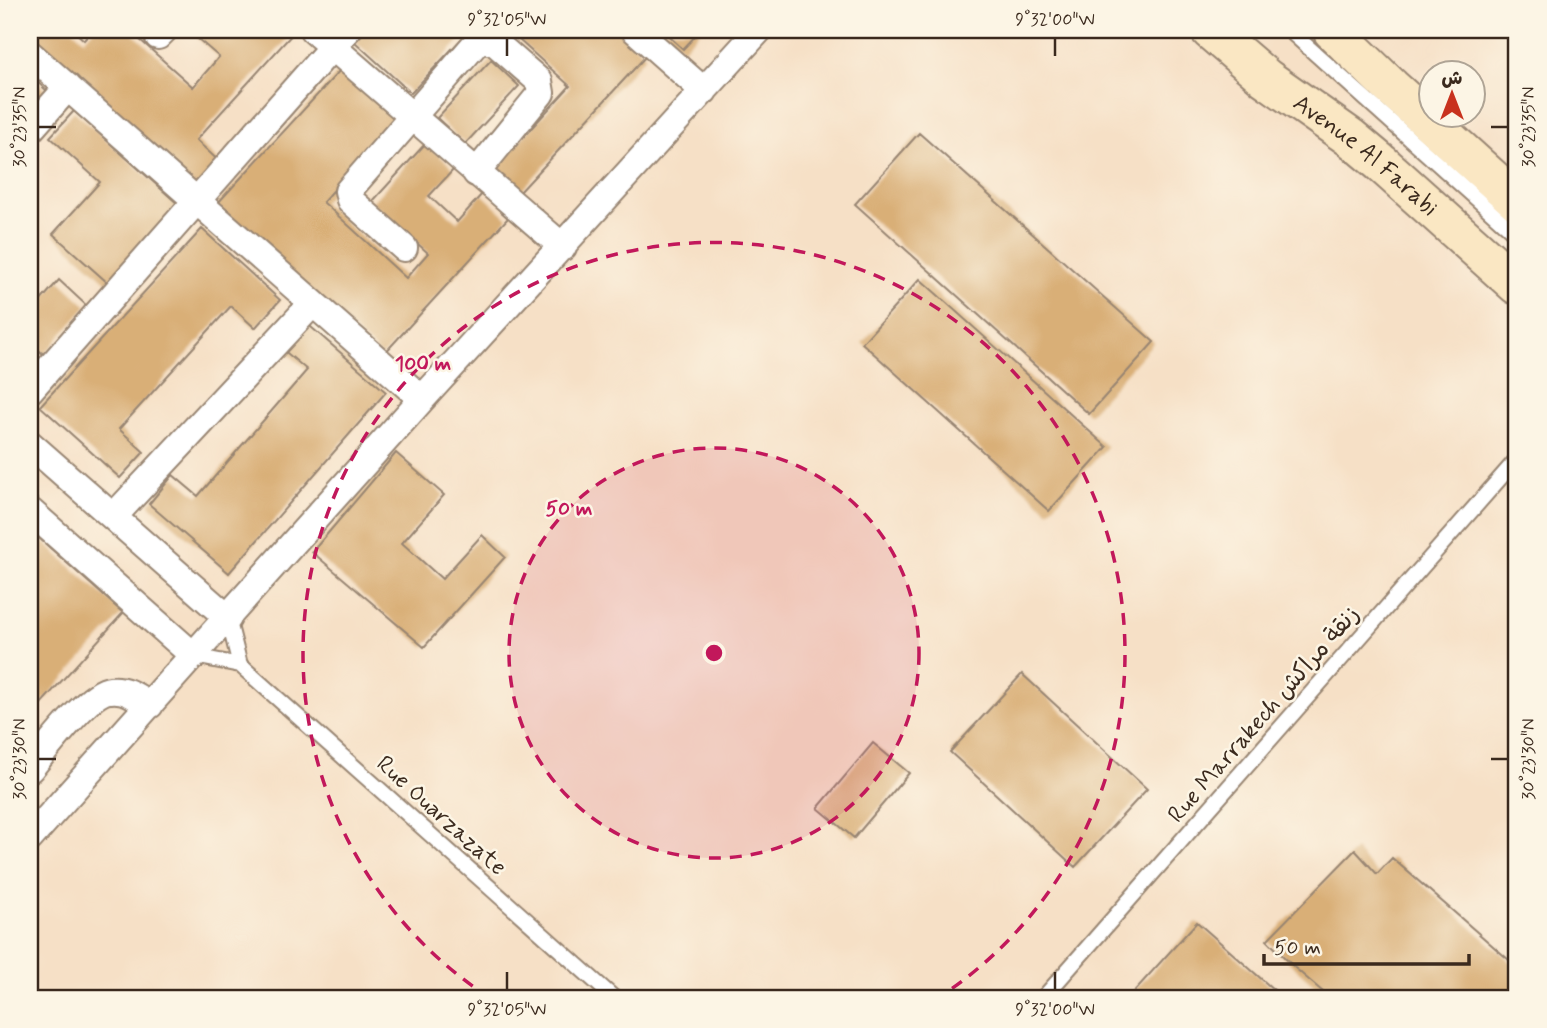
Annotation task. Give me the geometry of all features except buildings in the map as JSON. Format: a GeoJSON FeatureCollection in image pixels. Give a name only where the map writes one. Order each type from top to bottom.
{"type":"FeatureCollection","features":[{"type":"Feature","properties":{"kind":"street"},"geometry":{"type":"LineString","coordinates":[[635,30],[704,91]]}},
{"type":"Feature","properties":{"kind":"street"},"geometry":{"type":"LineString","coordinates":[[30,838],[422,399],[759,30]]}},
{"type":"Feature","properties":{"kind":"street","name":"Avenue Al Farabi"},"geometry":{"type":"LineString","coordinates":[[1210,30],[1266,78],[1351,138],[1517,285]]}},
{"type":"Feature","properties":{"kind":"street"},"geometry":{"type":"LineString","coordinates":[[1332,30],[1517,201]]}},
{"type":"Feature","properties":{"kind":"street"},"geometry":{"type":"LineString","coordinates":[[30,390],[197,201],[331,35],[412,116],[563,247]]}},
{"type":"Feature","properties":{"kind":"street"},"geometry":{"type":"LineString","coordinates":[[404,248],[350,200],[348,191],[477,42],[485,39],[492,40],[542,87],[539,99],[476,173]]}},
{"type":"Feature","properties":{"kind":"street"},"geometry":{"type":"LineString","coordinates":[[30,54],[422,399]]}},
{"type":"Feature","properties":{"kind":"street"},"geometry":{"type":"LineString","coordinates":[[30,130],[68,87]]}},
{"type":"Feature","properties":{"kind":"street"},"geometry":{"type":"LineString","coordinates":[[113,517],[313,303]]}},
{"type":"Feature","properties":{"kind":"street"},"geometry":{"type":"LineString","coordinates":[[30,444],[228,618]]}},
{"type":"Feature","properties":{"kind":"street"},"geometry":{"type":"LineString","coordinates":[[30,511],[194,656]]}},
{"type":"Feature","properties":{"kind":"street"},"geometry":{"type":"LineString","coordinates":[[30,769],[76,714],[97,694],[107,689],[119,690],[150,705]]}},
{"type":"Feature","properties":{"kind":"lane"},"geometry":{"type":"LineString","coordinates":[[1289,30],[1517,235]]}},
{"type":"Feature","properties":{"kind":"lane"},"geometry":{"type":"LineString","coordinates":[[1301,30],[1517,225]]}},
{"type":"Feature","properties":{"kind":"lane","name":"Rue Marrakech زنقة مراكش"},"geometry":{"type":"LineString","coordinates":[[1043,998],[1517,459]]}},
{"type":"Feature","properties":{"kind":"lane"},"geometry":{"type":"LineString","coordinates":[[194,656],[240,665],[228,618]]}},
{"type":"Feature","properties":{"kind":"lane","name":"Rue Ouarzazate"},"geometry":{"type":"LineString","coordinates":[[240,665],[614,998]]}}]}
